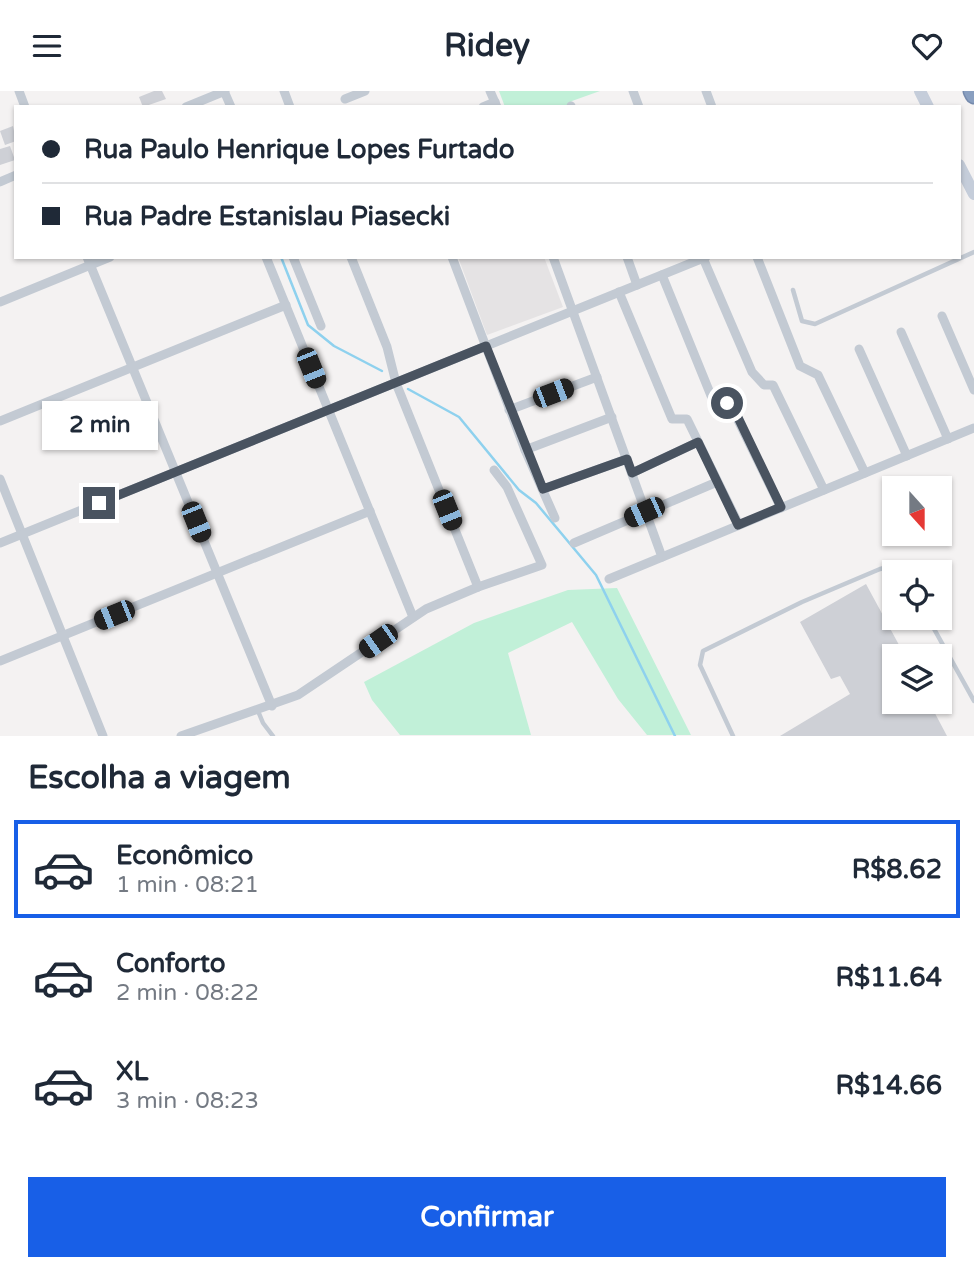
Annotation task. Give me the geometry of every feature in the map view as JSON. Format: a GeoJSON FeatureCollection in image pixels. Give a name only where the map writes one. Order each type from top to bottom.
{"type":"FeatureCollection","features":[{"type":"Feature","properties":{"kind":"main road"},"geometry":{"type":"LineString","coordinates":[[961,169],[974,194]]}},
{"type":"Feature","properties":{"kind":"street"},"geometry":{"type":"LineString","coordinates":[[191,105],[225,91]]}},
{"type":"Feature","properties":{"kind":"street"},"geometry":{"type":"LineString","coordinates":[[345,99],[365,91]]}},
{"type":"Feature","properties":{"kind":"street"},"geometry":{"type":"LineString","coordinates":[[491,91],[496,104]]}},
{"type":"Feature","properties":{"kind":"street"},"geometry":{"type":"LineString","coordinates":[[267,259],[413,617]]}},
{"type":"Feature","properties":{"kind":"street"},"geometry":{"type":"LineString","coordinates":[[294,259],[321,326]]}},
{"type":"Feature","properties":{"kind":"street"},"geometry":{"type":"LineString","coordinates":[[352,259],[387,348],[396,383],[478,587]]}},
{"type":"Feature","properties":{"kind":"street"},"geometry":{"type":"LineString","coordinates":[[453,259],[509,410],[555,518]]}},
{"type":"Feature","properties":{"kind":"street"},"geometry":{"type":"LineString","coordinates":[[554,259],[662,557]]}},
{"type":"Feature","properties":{"kind":"street"},"geometry":{"type":"LineString","coordinates":[[628,259],[637,285]]}},
{"type":"Feature","properties":{"kind":"street"},"geometry":{"type":"LineString","coordinates":[[0,543],[699,259]]}},
{"type":"Feature","properties":{"kind":"street"},"geometry":{"type":"LineString","coordinates":[[701,259],[752,372],[764,386],[773,386],[824,490]]}},
{"type":"Feature","properties":{"kind":"street"},"geometry":{"type":"LineString","coordinates":[[758,259],[800,366],[818,375],[865,473]]}},
{"type":"Feature","properties":{"kind":"street"},"geometry":{"type":"LineString","coordinates":[[0,302],[89,261],[272,706]]}},
{"type":"Feature","properties":{"kind":"street"},"geometry":{"type":"LineString","coordinates":[[662,275],[712,398],[715,402],[732,405],[781,507]]}},
{"type":"Feature","properties":{"kind":"street"},"geometry":{"type":"LineString","coordinates":[[619,292],[673,419],[687,419],[738,525]]}},
{"type":"Feature","properties":{"kind":"street"},"geometry":{"type":"LineString","coordinates":[[0,421],[286,305]]}},
{"type":"Feature","properties":{"kind":"street"},"geometry":{"type":"LineString","coordinates":[[942,316],[974,390]]}},
{"type":"Feature","properties":{"kind":"street"},"geometry":{"type":"LineString","coordinates":[[901,333],[948,439]]}},
{"type":"Feature","properties":{"kind":"street"},"geometry":{"type":"LineString","coordinates":[[859,349],[907,456]]}},
{"type":"Feature","properties":{"kind":"street"},"geometry":{"type":"LineString","coordinates":[[509,410],[597,377]]}},
{"type":"Feature","properties":{"kind":"street"},"geometry":{"type":"LineString","coordinates":[[525,450],[612,417]]}},
{"type":"Feature","properties":{"kind":"street"},"geometry":{"type":"LineString","coordinates":[[609,579],[974,428]]}},
{"type":"Feature","properties":{"kind":"street"},"geometry":{"type":"LineString","coordinates":[[632,473],[698,442]]}},
{"type":"Feature","properties":{"kind":"street"},"geometry":{"type":"LineString","coordinates":[[543,489],[627,459]]}},
{"type":"Feature","properties":{"kind":"street"},"geometry":{"type":"LineString","coordinates":[[181,736],[272,706],[308,690],[413,617],[437,604],[542,565],[508,487],[494,470]]}},
{"type":"Feature","properties":{"kind":"street"},"geometry":{"type":"LineString","coordinates":[[0,479],[103,736]]}},
{"type":"Feature","properties":{"kind":"street"},"geometry":{"type":"LineString","coordinates":[[574,543],[718,482]]}},
{"type":"Feature","properties":{"kind":"street"},"geometry":{"type":"LineString","coordinates":[[0,661],[370,511]]}},
{"type":"Feature","properties":{"kind":"lane"},"geometry":{"type":"LineString","coordinates":[[793,290],[802,321],[815,324],[959,259]]}},
{"type":"Feature","properties":{"kind":"lane"},"geometry":{"type":"LineString","coordinates":[[733,736],[700,665],[703,651],[802,602],[882,569]]}},
{"type":"Feature","properties":{"kind":"lane"},"geometry":{"type":"LineString","coordinates":[[935,630],[974,701]]}},
{"type":"Feature","properties":{"kind":"lane"},"geometry":{"type":"LineString","coordinates":[[258,711],[272,736]]}},
{"type":"Feature","properties":{"kind":"shaded area"},"geometry":{"type":"Polygon","coordinates":[[[459,259],[545,259],[563,307],[487,335],[459,259]]]}},
{"type":"Feature","properties":{"kind":"green space"},"geometry":{"type":"Polygon","coordinates":[[[499,91],[600,91],[572,101],[569,105],[504,105],[499,91]]]}},
{"type":"Feature","properties":{"kind":"green space"},"geometry":{"type":"Polygon","coordinates":[[[617,588],[691,735],[647,735],[618,699],[572,622],[508,653],[531,735],[400,735],[372,700],[364,682],[474,623],[568,590],[617,588]]]}},
{"type":"Feature","properties":{"kind":"building"},"geometry":{"type":"Polygon","coordinates":[[[162,91],[166,99],[142,105],[139,97],[162,91]]]}},
{"type":"Feature","properties":{"kind":"building"},"geometry":{"type":"Polygon","coordinates":[[[13,126],[14,142],[5,145],[0,131],[13,126]]]}},
{"type":"Feature","properties":{"kind":"building"},"geometry":{"type":"Polygon","coordinates":[[[10,146],[14,160],[0,165],[0,149],[10,146]]]}},
{"type":"Feature","properties":{"kind":"building"},"geometry":{"type":"Polygon","coordinates":[[[866,584],[882,614],[882,630],[891,630],[898,644],[882,644],[882,714],[935,714],[947,736],[780,736],[850,694],[840,676],[831,679],[800,622],[866,584]]]}},
{"type":"Feature","properties":{"kind":"waterway"},"geometry":{"type":"LineString","coordinates":[[282,259],[308,325],[334,346],[382,371]]}},
{"type":"Feature","properties":{"kind":"waterway"},"geometry":{"type":"LineString","coordinates":[[408,389],[459,417],[519,490],[536,503],[596,575],[675,736]]}},
{"type":"Feature","properties":{"kind":"route"},"geometry":{"type":"LineString","coordinates":[[99,503],[486,346],[525,450],[543,489],[627,459],[632,473],[698,442],[738,525],[781,507],[732,405],[727,403]]}}]}
